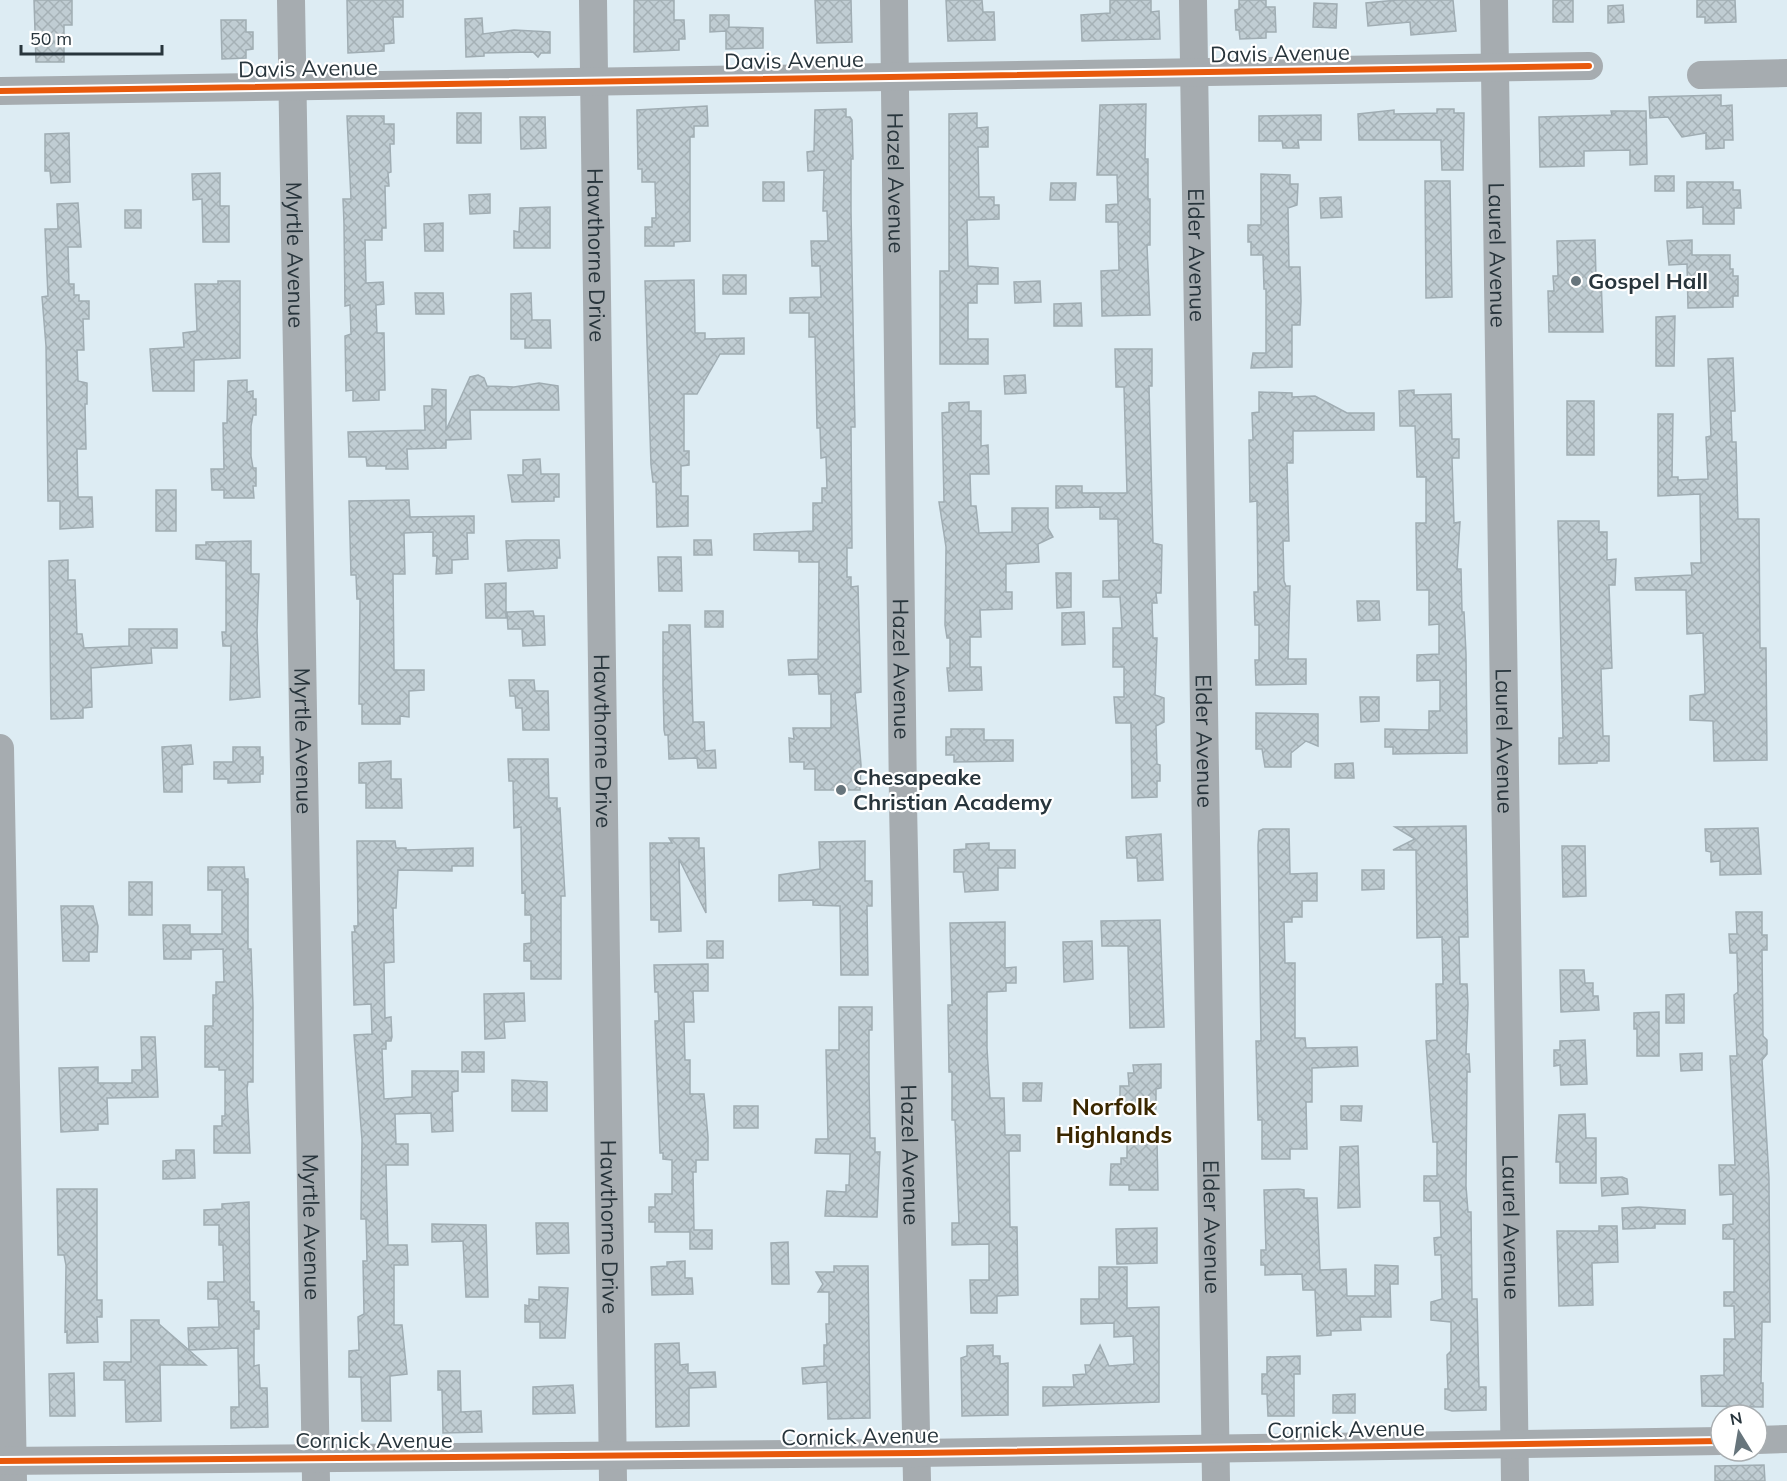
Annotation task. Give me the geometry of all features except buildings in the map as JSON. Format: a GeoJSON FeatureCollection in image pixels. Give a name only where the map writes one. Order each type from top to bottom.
{"type":"FeatureCollection","features":[{"type":"Feature","properties":{"kind":"street","name":"Myrtle Avenue"},"geometry":{"type":"LineString","coordinates":[[291,0],[316,1470]]}},
{"type":"Feature","properties":{"kind":"street","name":"Hawthorne Drive"},"geometry":{"type":"LineString","coordinates":[[593,0],[612,1469]]}},
{"type":"Feature","properties":{"kind":"street","name":"Hazel Avenue"},"geometry":{"type":"LineString","coordinates":[[894,0],[903,804],[916,1467]]}},
{"type":"Feature","properties":{"kind":"street","name":"Elder Avenue"},"geometry":{"type":"LineString","coordinates":[[1193,0],[1215,1481]]}},
{"type":"Feature","properties":{"kind":"street","name":"Laurel Avenue"},"geometry":{"type":"LineString","coordinates":[[1494,0],[1515,1481]]}},
{"type":"Feature","properties":{"kind":"street","name":"Davis Avenue"},"geometry":{"type":"LineString","coordinates":[[0,91],[1589,66]]}},
{"type":"Feature","properties":{"kind":"street"},"geometry":{"type":"LineString","coordinates":[[1701,75],[1787,73]]}},
{"type":"Feature","properties":{"kind":"street"},"geometry":{"type":"LineString","coordinates":[[0,748],[9,1467]]}},
{"type":"Feature","properties":{"kind":"street"},"geometry":{"type":"LineString","coordinates":[[1769,1440],[1787,1439]]}},
{"type":"Feature","properties":{"kind":"street","name":"Cornick Avenue"},"geometry":{"type":"LineString","coordinates":[[9,1467],[316,1470],[916,1467],[1215,1448],[1709,1441]]}},
{"type":"Feature","properties":{"kind":"cycle path"},"geometry":{"type":"LineString","coordinates":[[0,91],[1589,66]]}},
{"type":"Feature","properties":{"kind":"cycle path"},"geometry":{"type":"LineString","coordinates":[[0,1461],[916,1453],[1709,1441]]}},
{"type":"Feature","properties":{"kind":"place","name":"Gospel Hall"},"geometry":{"type":"Point","coordinates":[1576,281]}},
{"type":"Feature","properties":{"kind":"place","name":"Chesapeake Christian Academy"},"geometry":{"type":"Point","coordinates":[841,790]}},
{"type":"Feature","properties":{"kind":"district","name":"Norfolk Highlands"},"geometry":{"type":"Point","coordinates":[1114,1120]}}]}
